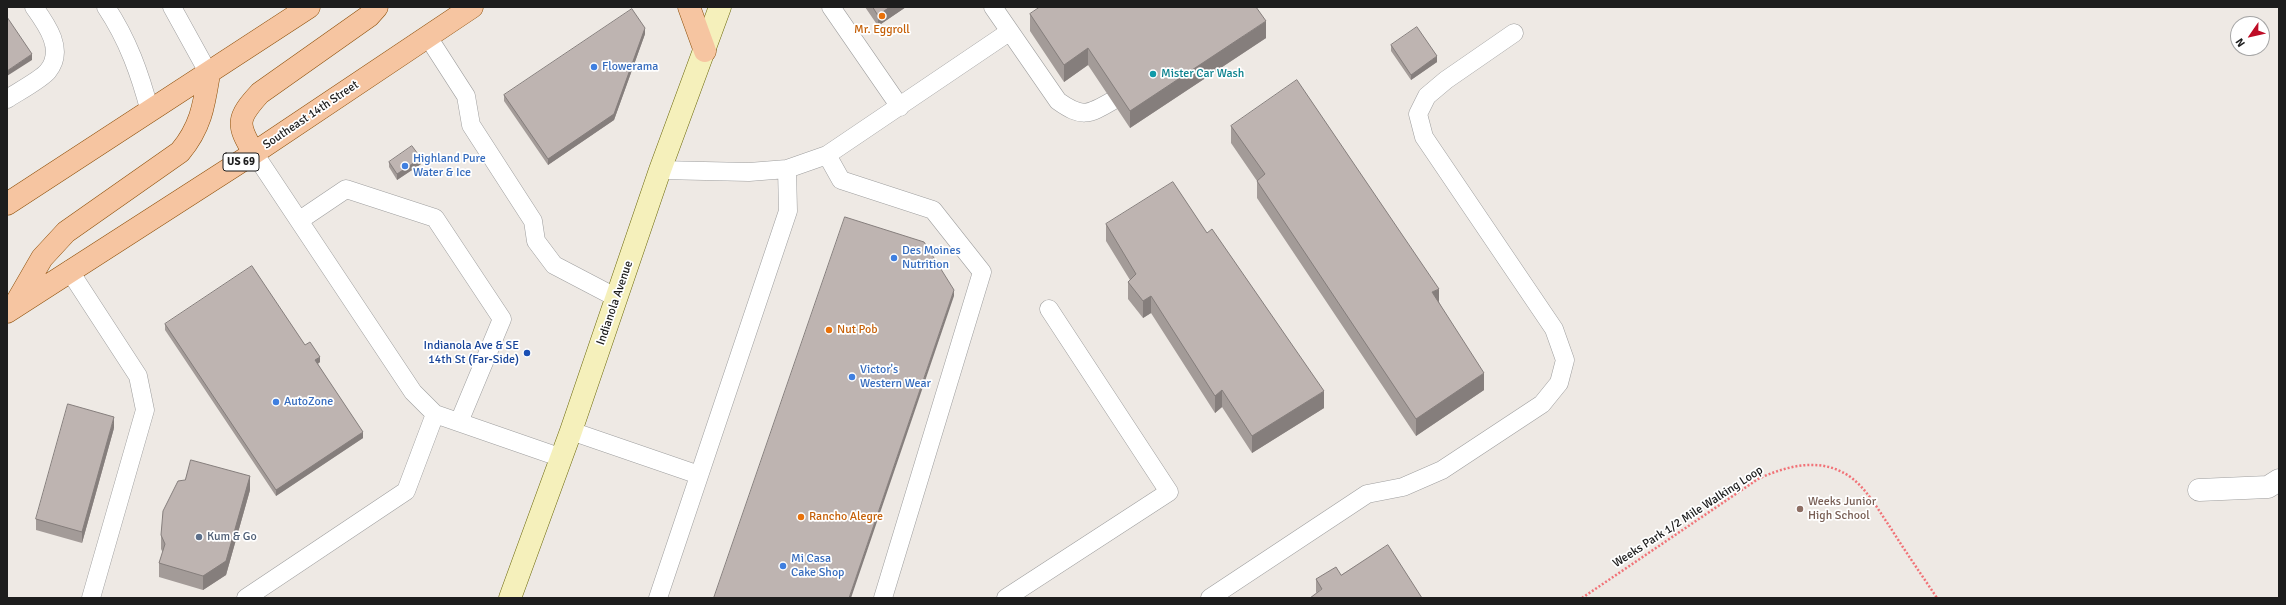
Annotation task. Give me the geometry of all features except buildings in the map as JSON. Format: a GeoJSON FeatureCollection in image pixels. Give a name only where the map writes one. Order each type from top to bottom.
{"type":"FeatureCollection","features":[{"type":"Feature","properties":{"kind":"main road"},"geometry":{"type":"LineString","coordinates":[[7,204],[209,74],[309,7]]}},
{"type":"Feature","properties":{"kind":"main road"},"geometry":{"type":"LineString","coordinates":[[254,153],[244,137],[240,124],[240,119],[245,109],[260,93],[369,16],[377,7]]}},
{"type":"Feature","properties":{"kind":"main road","name":"Southeast 14th Street"},"geometry":{"type":"LineString","coordinates":[[10,310],[69,270],[254,153],[472,7]]}},
{"type":"Feature","properties":{"kind":"main road"},"geometry":{"type":"LineString","coordinates":[[689,7],[705,51]]}},
{"type":"Feature","properties":{"kind":"main road","name":"Indianola Avenue"},"geometry":{"type":"LineString","coordinates":[[510,598],[572,431],[660,170],[720,7]]}},
{"type":"Feature","properties":{"kind":"main road"},"geometry":{"type":"LineString","coordinates":[[10,310],[42,258],[66,232],[158,169],[180,152],[189,142],[200,120],[209,74]]}},
{"type":"Feature","properties":{"kind":"street"},"geometry":{"type":"LineString","coordinates":[[2198,490],[2268,487],[2279,480]]}},
{"type":"Feature","properties":{"kind":"lane"},"geometry":{"type":"LineString","coordinates":[[7,99],[48,71],[56,52],[49,29],[34,7]]}},
{"type":"Feature","properties":{"kind":"lane"},"geometry":{"type":"LineString","coordinates":[[106,7],[119,26],[138,69],[150,112]]}},
{"type":"Feature","properties":{"kind":"lane"},"geometry":{"type":"LineString","coordinates":[[172,7],[209,74]]}},
{"type":"Feature","properties":{"kind":"lane"},"geometry":{"type":"LineString","coordinates":[[831,7],[900,106]]}},
{"type":"Feature","properties":{"kind":"lane"},"geometry":{"type":"LineString","coordinates":[[993,7],[1058,101],[1069,109],[1084,114],[1096,110],[1112,101]]}},
{"type":"Feature","properties":{"kind":"lane"},"geometry":{"type":"LineString","coordinates":[[660,170],[749,172],[787,169],[827,155],[1009,32]]}},
{"type":"Feature","properties":{"kind":"lane"},"geometry":{"type":"LineString","coordinates":[[1210,598],[1367,494],[1403,487],[1442,470],[1542,404],[1559,383],[1565,360],[1554,330],[1424,137],[1418,114],[1427,96],[1446,80],[1514,33]]}},
{"type":"Feature","properties":{"kind":"lane"},"geometry":{"type":"LineString","coordinates":[[428,37],[466,96],[471,125],[533,221],[536,241],[554,265],[617,298]]}},
{"type":"Feature","properties":{"kind":"lane"},"geometry":{"type":"LineString","coordinates":[[254,153],[413,392],[435,414],[562,458]]}},
{"type":"Feature","properties":{"kind":"lane"},"geometry":{"type":"LineString","coordinates":[[827,155],[841,180],[933,210],[982,272],[883,598]]}},
{"type":"Feature","properties":{"kind":"lane"},"geometry":{"type":"LineString","coordinates":[[658,598],[788,211],[787,169]]}},
{"type":"Feature","properties":{"kind":"lane"},"geometry":{"type":"LineString","coordinates":[[300,220],[346,189],[435,218],[502,319],[460,422]]}},
{"type":"Feature","properties":{"kind":"lane"},"geometry":{"type":"LineString","coordinates":[[69,270],[138,376],[145,410],[91,598]]}},
{"type":"Feature","properties":{"kind":"lane"},"geometry":{"type":"LineString","coordinates":[[1006,598],[1169,492],[1049,309]]}},
{"type":"Feature","properties":{"kind":"lane"},"geometry":{"type":"LineString","coordinates":[[246,598],[406,491],[435,414]]}},
{"type":"Feature","properties":{"kind":"lane"},"geometry":{"type":"LineString","coordinates":[[572,431],[699,475]]}},
{"type":"Feature","properties":{"kind":"path","name":"Weeks Park 1/2 Mile Walking Loop"},"geometry":{"type":"LineString","coordinates":[[1582,598],[1758,479],[1780,469],[1804,464],[1831,468],[1853,478],[1869,496],[1937,598]]}},
{"type":"Feature","properties":{"kind":"place","name":"Mr. Eggroll"},"geometry":{"type":"Point","coordinates":[882,16]}},
{"type":"Feature","properties":{"kind":"place","name":"Flowerama"},"geometry":{"type":"Point","coordinates":[594,67]}},
{"type":"Feature","properties":{"kind":"place","name":"Mister Car Wash"},"geometry":{"type":"Point","coordinates":[1153,74]}},
{"type":"Feature","properties":{"kind":"place","name":"Highland Pure Water & Ice"},"geometry":{"type":"Point","coordinates":[405,166]}},
{"type":"Feature","properties":{"kind":"place","name":"Des Moines Nutrition"},"geometry":{"type":"Point","coordinates":[894,258]}},
{"type":"Feature","properties":{"kind":"place","name":"Nut Pob"},"geometry":{"type":"Point","coordinates":[829,330]}},
{"type":"Feature","properties":{"kind":"place","name":"Indianola Ave & SE 14th St (Far-Side)"},"geometry":{"type":"Point","coordinates":[527,353]}},
{"type":"Feature","properties":{"kind":"place","name":"Victor's Western Wear"},"geometry":{"type":"Point","coordinates":[852,377]}},
{"type":"Feature","properties":{"kind":"place","name":"AutoZone"},"geometry":{"type":"Point","coordinates":[276,402]}},
{"type":"Feature","properties":{"kind":"place","name":"Weeks Junior High School"},"geometry":{"type":"Point","coordinates":[1800,509]}},
{"type":"Feature","properties":{"kind":"place","name":"Rancho Alegre"},"geometry":{"type":"Point","coordinates":[801,517]}},
{"type":"Feature","properties":{"kind":"place","name":"Kum & Go"},"geometry":{"type":"Point","coordinates":[199,537]}},
{"type":"Feature","properties":{"kind":"place","name":"Mi Casa Cake Shop"},"geometry":{"type":"Point","coordinates":[783,566]}}]}
